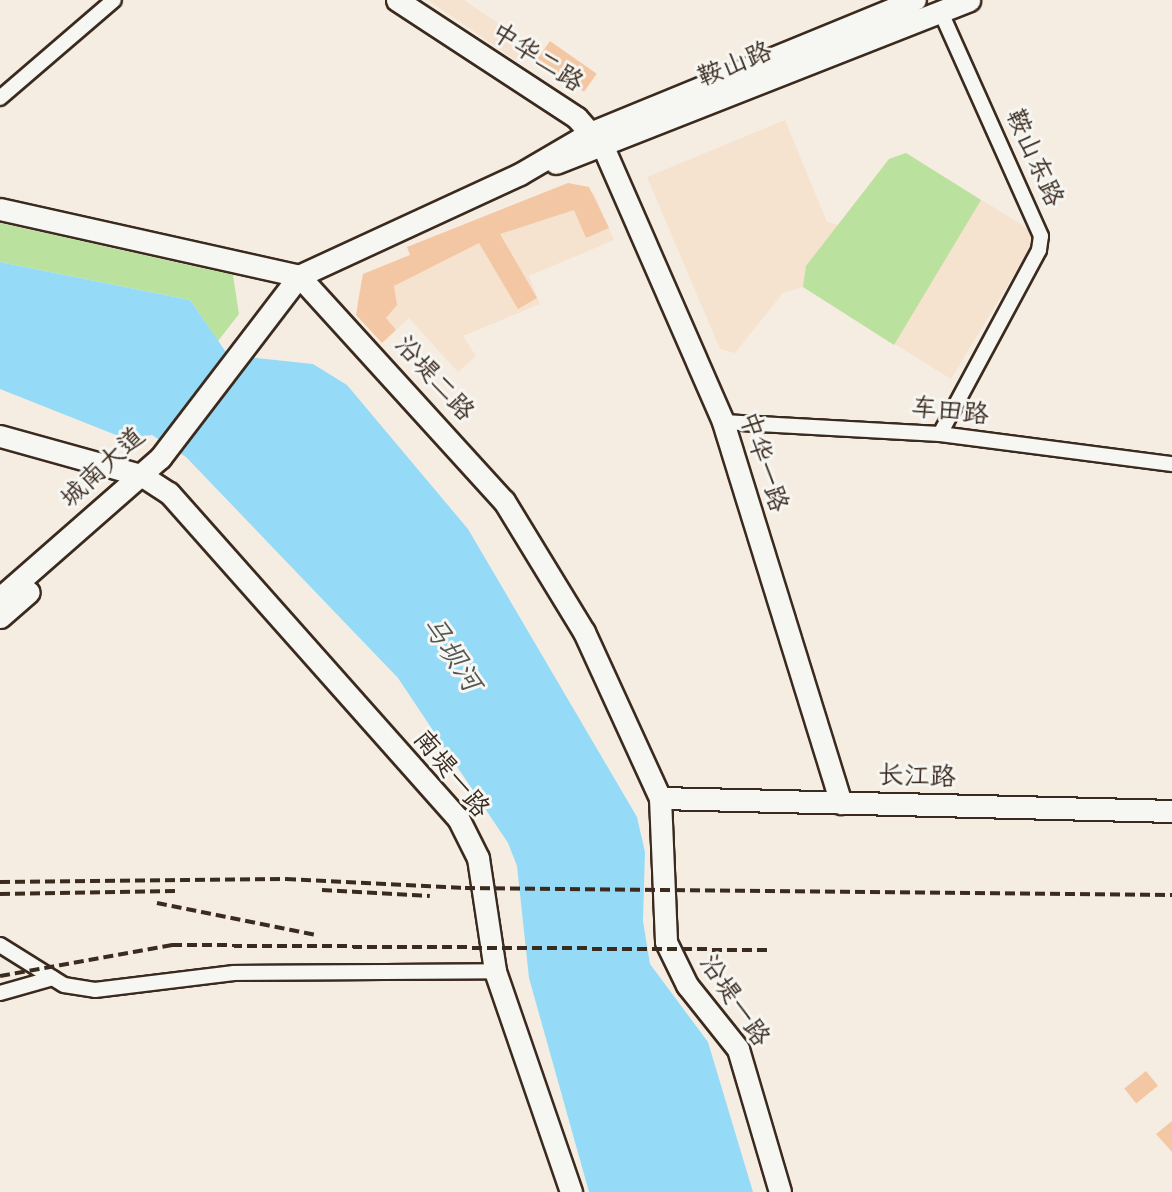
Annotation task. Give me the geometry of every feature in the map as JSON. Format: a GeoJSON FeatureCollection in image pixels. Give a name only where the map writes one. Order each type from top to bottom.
{"type":"FeatureCollection","features":[{"type":"Feature","properties":{"kind":"main road","name":"中华二路"},"geometry":{"type":"LineString","coordinates":[[397,0],[597,141]]}},
{"type":"Feature","properties":{"kind":"main road","name":"鞍山路"},"geometry":{"type":"LineString","coordinates":[[252,330],[299,276],[520,174],[915,0]]}},
{"type":"Feature","properties":{"kind":"main road","name":"鞍山路"},"geometry":{"type":"LineString","coordinates":[[597,141],[969,0]]}},
{"type":"Feature","properties":{"kind":"main road","name":"中华一路"},"geometry":{"type":"LineString","coordinates":[[597,141],[723,422],[841,803]]}},
{"type":"Feature","properties":{"kind":"main road"},"geometry":{"type":"LineString","coordinates":[[0,209],[299,276]]}},
{"type":"Feature","properties":{"kind":"main road","name":"沿堤二路"},"geometry":{"type":"LineString","coordinates":[[299,276],[476,466],[525,532],[584,632],[660,798]]}},
{"type":"Feature","properties":{"kind":"main road","name":"城南大道"},"geometry":{"type":"LineString","coordinates":[[0,598],[147,479],[252,330]]}},
{"type":"Feature","properties":{"kind":"main road"},"geometry":{"type":"LineString","coordinates":[[0,436],[147,479]]}},
{"type":"Feature","properties":{"kind":"main road"},"geometry":{"type":"LineString","coordinates":[[0,617],[147,479]]}},
{"type":"Feature","properties":{"kind":"main road","name":"南堤一路"},"geometry":{"type":"LineString","coordinates":[[147,479],[458,818],[478,858],[495,971],[571,1192]]}},
{"type":"Feature","properties":{"kind":"main road","name":"长江路"},"geometry":{"type":"LineString","coordinates":[[660,798],[1172,811]]}},
{"type":"Feature","properties":{"kind":"main road","name":"沿堤一路"},"geometry":{"type":"LineString","coordinates":[[660,798],[666,942],[687,985],[738,1049],[780,1192]]}},
{"type":"Feature","properties":{"kind":"street"},"geometry":{"type":"LineString","coordinates":[[0,98],[114,0]]}},
{"type":"Feature","properties":{"kind":"street","name":"鞍山东路"},"geometry":{"type":"LineString","coordinates":[[940,434],[1041,242],[941,12]]}},
{"type":"Feature","properties":{"kind":"street","name":"车田路"},"geometry":{"type":"LineString","coordinates":[[723,422],[940,434],[1172,464]]}},
{"type":"Feature","properties":{"kind":"street"},"geometry":{"type":"LineString","coordinates":[[0,945],[53,978],[94,990],[234,973],[495,971]]}},
{"type":"Feature","properties":{"kind":"street"},"geometry":{"type":"LineString","coordinates":[[0,993],[53,978]]}},
{"type":"Feature","properties":{"kind":"shaded area"},"geometry":{"type":"Polygon","coordinates":[[[428,0],[464,0],[527,43],[515,60],[428,0]]]}},
{"type":"Feature","properties":{"kind":"shaded area"},"geometry":{"type":"Polygon","coordinates":[[[785,120],[827,222],[838,225],[889,159],[906,153],[1038,235],[951,379],[803,287],[783,293],[735,353],[720,349],[647,177],[785,120]]]}},
{"type":"Feature","properties":{"kind":"shaded area"},"geometry":{"type":"Polygon","coordinates":[[[568,183],[594,193],[614,240],[529,276],[540,304],[463,336],[476,356],[458,372],[409,318],[382,343],[357,303],[363,274],[410,255],[417,269],[531,221],[523,202],[568,183]]]}},
{"type":"Feature","properties":{"kind":"green space"},"geometry":{"type":"Polygon","coordinates":[[[906,153],[981,200],[894,345],[803,287],[806,266],[889,159],[906,153]]]}},
{"type":"Feature","properties":{"kind":"green space"},"geometry":{"type":"Polygon","coordinates":[[[0,223],[233,275],[239,314],[218,341],[190,300],[0,262],[0,223]]]}},
{"type":"Feature","properties":{"kind":"water","name":"马坝河"},"geometry":{"type":"Polygon","coordinates":[[[0,262],[190,300],[228,355],[313,364],[347,385],[468,529],[637,817],[645,852],[643,921],[650,964],[708,1042],[753,1192],[589,1192],[529,978],[517,866],[508,843],[398,678],[186,457],[152,435],[126,439],[0,389],[0,262]]]}},
{"type":"Feature","properties":{"kind":"building"},"geometry":{"type":"Polygon","coordinates":[[[550,41],[597,74],[584,92],[537,59],[550,41]]]}},
{"type":"Feature","properties":{"kind":"building"},"geometry":{"type":"Polygon","coordinates":[[[568,183],[589,187],[609,228],[586,238],[574,210],[500,234],[537,298],[518,309],[479,243],[394,286],[397,305],[386,318],[396,330],[382,343],[356,315],[363,274],[410,255],[407,247],[568,183]]]}},
{"type":"Feature","properties":{"kind":"building"},"geometry":{"type":"Polygon","coordinates":[[[1146,1071],[1158,1086],[1136,1103],[1124,1089],[1146,1071]]]}},
{"type":"Feature","properties":{"kind":"building"},"geometry":{"type":"Polygon","coordinates":[[[1172,1121],[1172,1152],[1156,1134],[1172,1121]]]}},
{"type":"Feature","properties":{"kind":"railway"},"geometry":{"type":"LineString","coordinates":[[0,882],[286,879],[465,888],[1172,895]]}},
{"type":"Feature","properties":{"kind":"railway"},"geometry":{"type":"LineString","coordinates":[[322,890],[430,896]]}},
{"type":"Feature","properties":{"kind":"railway"},"geometry":{"type":"LineString","coordinates":[[0,894],[175,891]]}},
{"type":"Feature","properties":{"kind":"railway"},"geometry":{"type":"LineString","coordinates":[[157,903],[315,935]]}},
{"type":"Feature","properties":{"kind":"railway"},"geometry":{"type":"LineString","coordinates":[[0,976],[172,945],[770,950]]}}]}
